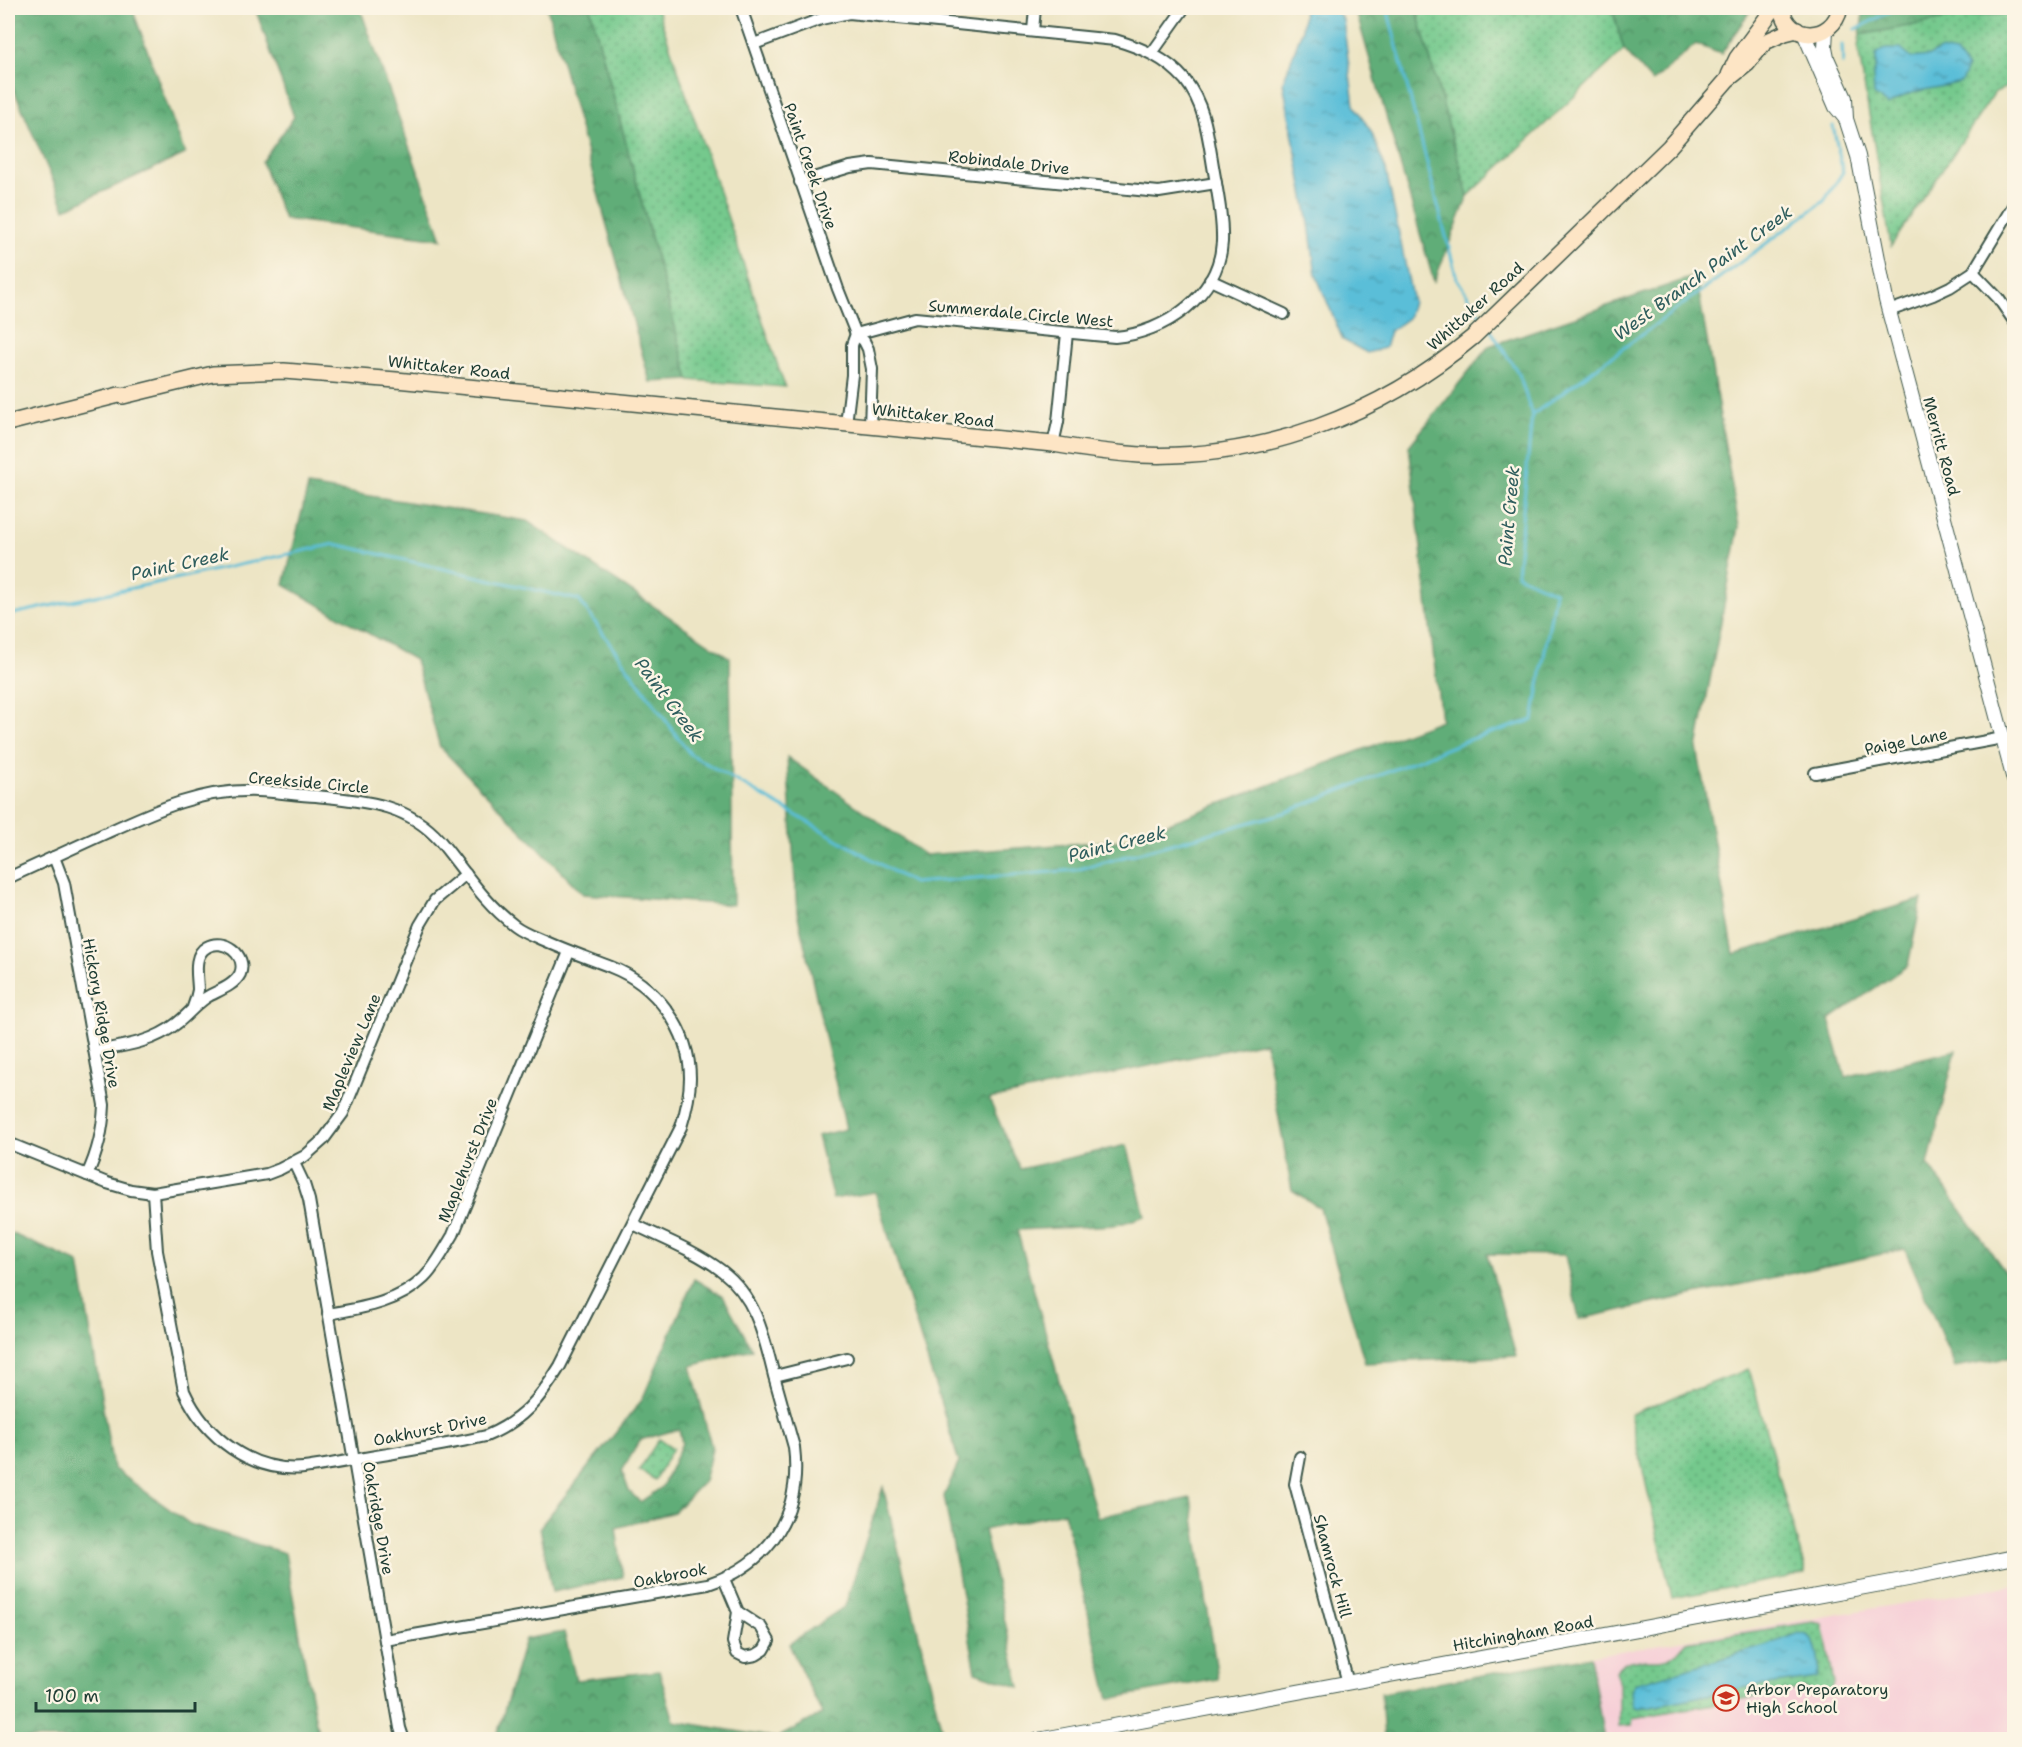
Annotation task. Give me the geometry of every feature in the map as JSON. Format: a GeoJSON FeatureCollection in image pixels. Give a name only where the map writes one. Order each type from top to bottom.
{"type":"FeatureCollection","features":[{"type":"Feature","properties":{"kind":"main road","name":"Whittaker Road"},"geometry":{"type":"LineString","coordinates":[[1727,80],[1737,58],[1774,8]]}},
{"type":"Feature","properties":{"kind":"main road"},"geometry":{"type":"LineString","coordinates":[[1782,8],[1785,19],[1801,32]]}},
{"type":"Feature","properties":{"kind":"main road"},"geometry":{"type":"LineString","coordinates":[[1826,30],[1838,17],[1840,8]]}},
{"type":"Feature","properties":{"kind":"main road","name":"Whittaker Road"},"geometry":{"type":"LineString","coordinates":[[8,423],[46,414],[55,409],[84,405],[119,394],[123,396],[213,374],[284,371],[1053,444],[1140,455],[1216,451],[1286,437],[1351,414],[1379,401],[1444,361],[1473,337],[1669,147],[1727,80],[1747,64],[1765,42],[1776,37],[1801,32],[1812,34],[1826,30]]}},
{"type":"Feature","properties":{"kind":"street","name":"Paint Creek Drive"},"geometry":{"type":"LineString","coordinates":[[741,8],[838,289],[856,334],[868,348],[872,392],[870,427]]}},
{"type":"Feature","properties":{"kind":"street"},"geometry":{"type":"LineString","coordinates":[[1033,31],[1035,8]]}},
{"type":"Feature","properties":{"kind":"street"},"geometry":{"type":"LineString","coordinates":[[1152,53],[1185,8]]}},
{"type":"Feature","properties":{"kind":"street","name":"Summerdale Circle West"},"geometry":{"type":"LineString","coordinates":[[754,44],[836,15],[887,12],[1115,40],[1152,53],[1177,72],[1195,96],[1205,121],[1222,226],[1222,245],[1210,280],[1189,306],[1172,319],[1154,329],[1115,337],[915,318],[856,334]]}},
{"type":"Feature","properties":{"kind":"street","name":"Merritt Road"},"geometry":{"type":"LineString","coordinates":[[1826,30],[1827,58],[1845,98],[1846,119],[1858,156],[1870,226],[1889,311],[2014,780]]}},
{"type":"Feature","properties":{"kind":"street","name":"Merritt Road"},"geometry":{"type":"LineString","coordinates":[[1801,32],[1836,106],[1846,119]]}},
{"type":"Feature","properties":{"kind":"street","name":"Robindale Drive"},"geometry":{"type":"LineString","coordinates":[[800,182],[850,167],[872,164],[1159,192],[1216,183]]}},
{"type":"Feature","properties":{"kind":"street"},"geometry":{"type":"LineString","coordinates":[[1889,311],[1933,295],[1973,272],[2014,204]]}},
{"type":"Feature","properties":{"kind":"street"},"geometry":{"type":"LineString","coordinates":[[1973,272],[1998,298],[2014,321]]}},
{"type":"Feature","properties":{"kind":"street"},"geometry":{"type":"LineString","coordinates":[[1210,280],[1284,314]]}},
{"type":"Feature","properties":{"kind":"street"},"geometry":{"type":"LineString","coordinates":[[1053,444],[1058,423],[1067,333]]}},
{"type":"Feature","properties":{"kind":"street","name":"Paint Creek Drive"},"geometry":{"type":"LineString","coordinates":[[846,424],[852,375],[852,345],[856,334]]}},
{"type":"Feature","properties":{"kind":"street","name":"Paige Lane"},"geometry":{"type":"LineString","coordinates":[[1815,773],[2003,738]]}},
{"type":"Feature","properties":{"kind":"street","name":"Creekside Circle"},"geometry":{"type":"LineString","coordinates":[[8,878],[173,804],[222,793],[257,791],[365,801],[385,805],[410,817],[438,839],[496,910],[517,928],[569,952]]}},
{"type":"Feature","properties":{"kind":"street","name":"Hickory Ridge Drive"},"geometry":{"type":"LineString","coordinates":[[54,857],[64,883],[104,1105],[104,1127],[87,1174]]}},
{"type":"Feature","properties":{"kind":"street","name":"Mapleview Lane"},"geometry":{"type":"LineString","coordinates":[[8,1143],[107,1183],[130,1190],[153,1193],[267,1174],[294,1163],[323,1140],[343,1113],[420,925],[435,900],[466,874]]}},
{"type":"Feature","properties":{"kind":"street"},"geometry":{"type":"LineString","coordinates":[[94,1051],[133,1044],[159,1036],[178,1023],[193,1007],[230,984],[240,974],[241,962],[230,947],[220,944],[212,945],[206,947],[202,952],[197,963],[198,992],[193,1007]]}},
{"type":"Feature","properties":{"kind":"street","name":"Oakhurst Drive"},"geometry":{"type":"LineString","coordinates":[[153,1193],[157,1251],[179,1371],[188,1399],[203,1423],[234,1451],[270,1465],[303,1468],[486,1436],[499,1430],[529,1408],[543,1393],[560,1366],[681,1127],[686,1109],[690,1079],[689,1060],[684,1042],[670,1015],[652,992],[629,976],[612,967],[569,952]]}},
{"type":"Feature","properties":{"kind":"street","name":"Maplehurst Drive"},"geometry":{"type":"LineString","coordinates":[[328,1314],[388,1301],[423,1279],[438,1261],[453,1235],[569,952]]}},
{"type":"Feature","properties":{"kind":"street","name":"Oakridge Drive"},"geometry":{"type":"LineString","coordinates":[[294,1163],[309,1200],[404,1740]]}},
{"type":"Feature","properties":{"kind":"street","name":"Oakbrook"},"geometry":{"type":"LineString","coordinates":[[385,1640],[692,1588],[724,1579],[737,1572],[767,1547],[782,1526],[791,1504],[796,1478],[794,1447],[756,1312],[737,1284],[715,1266],[633,1224]]}},
{"type":"Feature","properties":{"kind":"street"},"geometry":{"type":"LineString","coordinates":[[775,1376],[847,1358]]}},
{"type":"Feature","properties":{"kind":"street","name":"Shamrock Hill"},"geometry":{"type":"LineString","coordinates":[[1300,1457],[1295,1484],[1348,1683]]}},
{"type":"Feature","properties":{"kind":"street","name":"Hitchingham Road"},"geometry":{"type":"LineString","coordinates":[[1038,1740],[1100,1734],[1348,1683],[1908,1579],[2014,1557]]}},
{"type":"Feature","properties":{"kind":"street"},"geometry":{"type":"LineString","coordinates":[[724,1579],[738,1612]]}},
{"type":"Feature","properties":{"kind":"shaded area"},"geometry":{"type":"Polygon","coordinates":[[[2014,1585],[2014,1739],[1604,1739],[1590,1656],[2014,1585]]]}},
{"type":"Feature","properties":{"kind":"green space"},"geometry":{"type":"Polygon","coordinates":[[[8,8],[132,8],[185,154],[65,209],[8,76],[8,8]]]}},
{"type":"Feature","properties":{"kind":"green space"},"geometry":{"type":"Polygon","coordinates":[[[255,8],[360,8],[442,239],[284,219],[262,162],[294,117],[255,8]]]}},
{"type":"Feature","properties":{"kind":"green space"},"geometry":{"type":"Polygon","coordinates":[[[547,8],[590,8],[689,380],[650,382],[547,8]]]}},
{"type":"Feature","properties":{"kind":"green space"},"geometry":{"type":"Polygon","coordinates":[[[590,8],[657,8],[785,387],[689,380],[590,8]]]}},
{"type":"Feature","properties":{"kind":"green space"},"geometry":{"type":"Polygon","coordinates":[[[1355,8],[1416,8],[1468,196],[1434,282],[1355,8]]]}},
{"type":"Feature","properties":{"kind":"green space"},"geometry":{"type":"Polygon","coordinates":[[[1416,8],[1612,8],[1624,50],[1468,196],[1416,8]]]}},
{"type":"Feature","properties":{"kind":"green space"},"geometry":{"type":"Polygon","coordinates":[[[1612,8],[1752,8],[1721,54],[1696,44],[1652,82],[1624,50],[1612,8]]]}},
{"type":"Feature","properties":{"kind":"green space"},"geometry":{"type":"Polygon","coordinates":[[[1864,8],[2014,8],[2014,84],[1995,92],[1891,246],[1858,48],[1864,8]]]}},
{"type":"Feature","properties":{"kind":"green space"},"geometry":{"type":"Polygon","coordinates":[[[1864,8],[2014,8],[2014,14],[1957,17],[1860,35],[1864,8]]]}},
{"type":"Feature","properties":{"kind":"green space"},"geometry":{"type":"Polygon","coordinates":[[[1696,276],[1739,527],[1697,748],[1734,954],[1922,899],[1908,965],[1829,1020],[1845,1077],[1956,1050],[1928,1164],[2014,1284],[2014,1356],[1955,1367],[1905,1249],[1579,1319],[1565,1255],[1487,1254],[1516,1356],[1365,1363],[1320,1208],[1292,1190],[1265,1042],[989,1099],[1020,1169],[1127,1145],[1145,1216],[1117,1225],[1017,1230],[1097,1517],[1191,1498],[1218,1679],[1109,1699],[1064,1512],[984,1530],[1020,1687],[976,1672],[944,1496],[959,1462],[875,1192],[833,1199],[817,1136],[846,1129],[797,912],[787,757],[925,855],[1124,840],[1441,720],[1409,446],[1489,346],[1696,276]]]}},
{"type":"Feature","properties":{"kind":"green space"},"geometry":{"type":"Polygon","coordinates":[[[308,486],[527,521],[730,658],[733,905],[583,894],[440,747],[415,660],[284,585],[308,486]]]}},
{"type":"Feature","properties":{"kind":"green space"},"geometry":{"type":"Polygon","coordinates":[[[8,1232],[79,1263],[113,1468],[190,1524],[285,1553],[319,1739],[8,1739],[8,1232]]]}},
{"type":"Feature","properties":{"kind":"green space"},"geometry":{"type":"Polygon","coordinates":[[[694,1279],[723,1296],[752,1349],[691,1366],[712,1449],[704,1481],[674,1512],[616,1528],[623,1577],[552,1592],[540,1527],[642,1400],[694,1279]],[[679,1429],[640,1440],[622,1471],[629,1491],[640,1502],[662,1487],[682,1443],[679,1429]]]}},
{"type":"Feature","properties":{"kind":"green space"},"geometry":{"type":"Polygon","coordinates":[[[1749,1369],[1806,1574],[1672,1598],[1630,1414],[1749,1369]]]}},
{"type":"Feature","properties":{"kind":"green space"},"geometry":{"type":"Polygon","coordinates":[[[659,1439],[673,1448],[655,1480],[639,1470],[659,1439]]]}},
{"type":"Feature","properties":{"kind":"green space"},"geometry":{"type":"Polygon","coordinates":[[[883,1487],[944,1739],[496,1739],[525,1639],[564,1632],[576,1680],[659,1671],[674,1721],[777,1738],[822,1714],[789,1644],[845,1606],[883,1487]]]}},
{"type":"Feature","properties":{"kind":"green space"},"geometry":{"type":"Polygon","coordinates":[[[1813,1622],[1823,1624],[1834,1683],[1828,1692],[1809,1695],[1805,1688],[1633,1718],[1632,1726],[1619,1727],[1619,1680],[1616,1672],[1621,1665],[1635,1660],[1666,1659],[1673,1656],[1686,1642],[1813,1622]]]}},
{"type":"Feature","properties":{"kind":"green space"},"geometry":{"type":"Polygon","coordinates":[[[1590,1656],[1604,1739],[1384,1739],[1381,1693],[1590,1656]]]}},
{"type":"Feature","properties":{"kind":"water"},"geometry":{"type":"Polygon","coordinates":[[[1304,8],[1335,8],[1343,20],[1354,105],[1371,131],[1386,170],[1413,302],[1408,318],[1390,331],[1385,348],[1367,353],[1343,340],[1316,275],[1283,82],[1302,30],[1304,8]]]}},
{"type":"Feature","properties":{"kind":"water"},"geometry":{"type":"Polygon","coordinates":[[[1885,49],[1901,49],[1911,58],[1929,56],[1940,50],[1956,53],[1967,68],[1961,82],[1914,93],[1888,105],[1874,95],[1873,75],[1876,55],[1885,49]]]}},
{"type":"Feature","properties":{"kind":"water"},"geometry":{"type":"Polygon","coordinates":[[[1799,1633],[1811,1638],[1814,1644],[1819,1665],[1817,1678],[1753,1686],[1652,1706],[1638,1708],[1633,1706],[1631,1692],[1634,1684],[1765,1646],[1799,1633]]]}},
{"type":"Feature","properties":{"kind":"waterway","name":"Paint Creek"},"geometry":{"type":"LineString","coordinates":[[1387,8],[1457,279],[1484,321]]}},
{"type":"Feature","properties":{"kind":"waterway","name":"West Branch Paint Creek"},"geometry":{"type":"LineString","coordinates":[[1856,29],[1897,8]]}},
{"type":"Feature","properties":{"kind":"waterway","name":"West Branch Paint Creek"},"geometry":{"type":"LineString","coordinates":[[1842,45],[1843,64]]}},
{"type":"Feature","properties":{"kind":"waterway","name":"West Branch Paint Creek"},"geometry":{"type":"LineString","coordinates":[[1532,415],[1824,201],[1843,172],[1833,126]]}},
{"type":"Feature","properties":{"kind":"waterway","name":"Paint Creek"},"geometry":{"type":"LineString","coordinates":[[8,615],[335,544],[579,600],[690,754],[913,883],[1076,870],[1284,813],[1468,740],[1533,720],[1555,592],[1517,575],[1532,415],[1519,374],[1490,329]]}},
{"type":"Feature","properties":{"kind":"place","name":"Arbor Preparatory High School"},"geometry":{"type":"Point","coordinates":[1726,1698]}}]}
